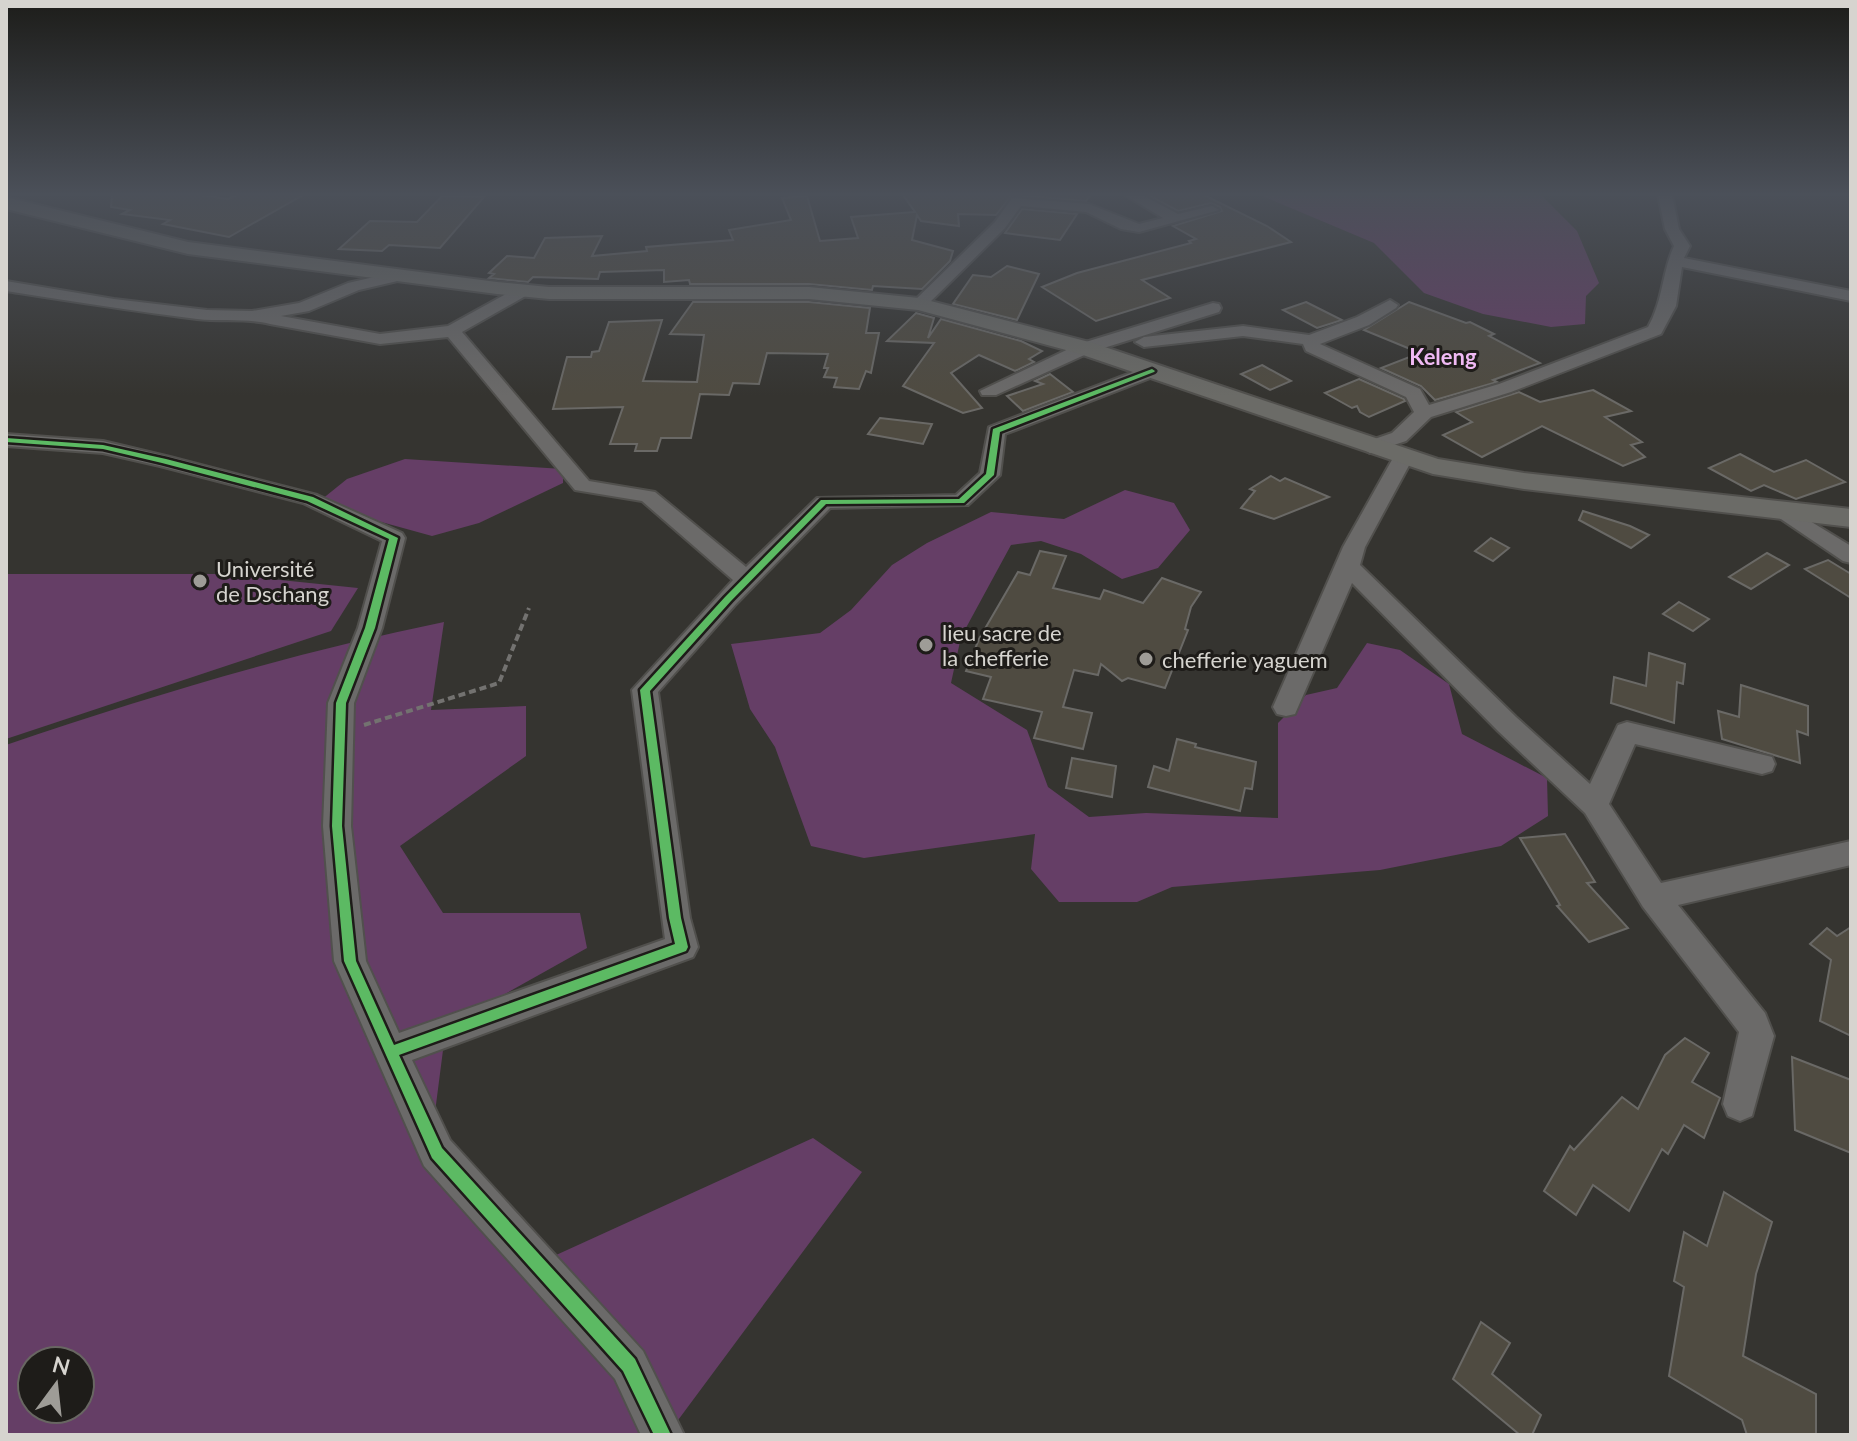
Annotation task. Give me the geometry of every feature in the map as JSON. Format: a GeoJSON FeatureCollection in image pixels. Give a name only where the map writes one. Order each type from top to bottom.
{"type":"FeatureCollection","features":[{"type":"Feature","properties":{"kind":"main road"},"geometry":{"type":"LineString","coordinates":[[296,262],[523,291],[809,293],[919,304],[1085,348],[1403,458],[1524,481],[1851,518]]}},
{"type":"Feature","properties":{"kind":"street"},"geometry":{"type":"LineString","coordinates":[[919,304],[962,262]]}},
{"type":"Feature","properties":{"kind":"street"},"geometry":{"type":"LineString","coordinates":[[1370,447],[1399,437],[1424,413],[1505,388],[1655,330],[1668,306],[1675,262]]}},
{"type":"Feature","properties":{"kind":"street"},"geometry":{"type":"LineString","coordinates":[[1681,262],[1851,296]]}},
{"type":"Feature","properties":{"kind":"street"},"geometry":{"type":"LineString","coordinates":[[252,316],[303,307],[354,286],[400,276]]}},
{"type":"Feature","properties":{"kind":"street"},"geometry":{"type":"LineString","coordinates":[[6,286],[114,304],[207,315],[252,316],[380,339],[452,331],[523,291]]}},
{"type":"Feature","properties":{"kind":"street"},"geometry":{"type":"LineString","coordinates":[[1085,348],[1243,331],[1310,340],[1363,321],[1390,305]]}},
{"type":"Feature","properties":{"kind":"street"},"geometry":{"type":"LineString","coordinates":[[989,391],[1085,348],[1213,308]]}},
{"type":"Feature","properties":{"kind":"street"},"geometry":{"type":"LineString","coordinates":[[452,331],[582,486],[648,496],[747,580]]}},
{"type":"Feature","properties":{"kind":"street"},"geometry":{"type":"LineString","coordinates":[[1310,340],[1312,347],[1413,393],[1424,413]]}},
{"type":"Feature","properties":{"kind":"street"},"geometry":{"type":"LineString","coordinates":[[391,1052],[682,947],[675,918],[645,690],[824,502],[961,501],[990,475],[996,431],[1152,371]]}},
{"type":"Feature","properties":{"kind":"street"},"geometry":{"type":"LineString","coordinates":[[6,440],[103,447],[163,461],[310,499],[394,538],[370,628],[341,703],[337,826],[350,961],[437,1153],[629,1365],[663,1435]]}},
{"type":"Feature","properties":{"kind":"street"},"geometry":{"type":"LineString","coordinates":[[1286,707],[1354,547],[1403,458]]}},
{"type":"Feature","properties":{"kind":"street"},"geometry":{"type":"LineString","coordinates":[[1782,510],[1851,556]]}},
{"type":"Feature","properties":{"kind":"street"},"geometry":{"type":"LineString","coordinates":[[1348,566],[1507,724],[1595,805],[1654,898],[1753,1024],[1757,1036],[1740,1104]]}},
{"type":"Feature","properties":{"kind":"street"},"geometry":{"type":"LineString","coordinates":[[1595,805],[1627,732],[1762,764]]}},
{"type":"Feature","properties":{"kind":"street"},"geometry":{"type":"LineString","coordinates":[[1654,898],[1851,853]]}},
{"type":"Feature","properties":{"kind":"path"},"geometry":{"type":"LineString","coordinates":[[340,732],[499,683],[529,608]]}},
{"type":"Feature","properties":{"kind":"shaded area"},"geometry":{"type":"Polygon","coordinates":[[[1393,262],[1590,262],[1599,283],[1586,296],[1585,324],[1551,327],[1483,314],[1424,293],[1393,262]]]}},
{"type":"Feature","properties":{"kind":"shaded area"},"geometry":{"type":"Polygon","coordinates":[[[405,459],[563,469],[563,483],[479,523],[432,536],[316,504],[347,479],[405,459]]]}},
{"type":"Feature","properties":{"kind":"shaded area"},"geometry":{"type":"Polygon","coordinates":[[[1125,490],[1174,503],[1190,530],[1158,568],[1122,579],[1081,554],[1041,541],[1011,545],[961,637],[951,683],[1027,730],[1048,787],[1089,817],[1146,813],[1278,818],[1278,723],[1306,695],[1337,688],[1367,643],[1400,650],[1449,684],[1462,734],[1547,778],[1548,816],[1501,846],[1380,870],[1172,887],[1137,902],[1059,902],[1031,869],[1035,834],[864,858],[811,846],[775,747],[750,709],[731,644],[820,633],[851,610],[892,565],[927,543],[991,512],[1064,519],[1125,490]]]}},
{"type":"Feature","properties":{"kind":"shaded area"},"geometry":{"type":"Polygon","coordinates":[[[6,574],[222,574],[358,588],[331,631],[6,739],[6,574]]]}},
{"type":"Feature","properties":{"kind":"shaded area"},"geometry":{"type":"Polygon","coordinates":[[[444,622],[431,710],[526,706],[526,756],[400,846],[443,913],[580,913],[587,948],[446,1027],[434,1120],[521,1271],[813,1138],[862,1172],[667,1435],[6,1435],[6,745],[223,676],[444,622]]]}},
{"type":"Feature","properties":{"kind":"building"},"geometry":{"type":"Polygon","coordinates":[[[500,262],[949,262],[922,289],[873,286],[872,290],[809,284],[690,284],[689,280],[664,282],[664,270],[600,272],[598,279],[533,277],[528,282],[489,278],[494,274],[489,273],[500,262]]]}},
{"type":"Feature","properties":{"kind":"building"},"geometry":{"type":"Polygon","coordinates":[[[1118,262],[1212,262],[1142,280],[1170,298],[1096,321],[1042,287],[1077,273],[1118,262]]]}},
{"type":"Feature","properties":{"kind":"building"},"geometry":{"type":"Polygon","coordinates":[[[1007,266],[1039,274],[1017,320],[953,304],[973,275],[991,277],[1007,266]]]}},
{"type":"Feature","properties":{"kind":"building"},"geometry":{"type":"Polygon","coordinates":[[[693,302],[809,302],[870,308],[866,333],[879,333],[871,373],[866,371],[859,389],[834,387],[837,378],[824,377],[828,354],[767,353],[759,384],[733,383],[729,395],[700,394],[691,438],[661,438],[657,451],[635,451],[637,444],[610,444],[623,407],[553,409],[567,357],[591,357],[592,352],[599,351],[609,322],[662,320],[643,381],[697,382],[704,335],[670,334],[693,302]]]}},
{"type":"Feature","properties":{"kind":"building"},"geometry":{"type":"Polygon","coordinates":[[[1306,302],[1342,320],[1317,328],[1283,310],[1306,302]]]}},
{"type":"Feature","properties":{"kind":"building"},"geometry":{"type":"Polygon","coordinates":[[[1409,302],[1470,322],[1494,334],[1489,336],[1540,363],[1493,380],[1497,382],[1435,400],[1421,386],[1381,368],[1420,353],[1364,330],[1409,302]]]}},
{"type":"Feature","properties":{"kind":"building"},"geometry":{"type":"Polygon","coordinates":[[[916,313],[934,318],[928,338],[941,319],[1021,341],[1042,351],[1029,359],[1034,362],[1015,371],[979,355],[951,373],[982,408],[963,413],[903,386],[934,343],[887,341],[916,313]]]}},
{"type":"Feature","properties":{"kind":"building"},"geometry":{"type":"Polygon","coordinates":[[[1262,365],[1291,381],[1270,390],[1241,374],[1262,365]]]}},
{"type":"Feature","properties":{"kind":"building"},"geometry":{"type":"Polygon","coordinates":[[[1050,374],[1073,392],[1023,411],[1007,396],[1043,384],[1035,381],[1050,374]]]}},
{"type":"Feature","properties":{"kind":"building"},"geometry":{"type":"Polygon","coordinates":[[[1359,379],[1405,401],[1369,417],[1357,406],[1352,408],[1325,393],[1359,379]]]}},
{"type":"Feature","properties":{"kind":"building"},"geometry":{"type":"Polygon","coordinates":[[[1593,390],[1631,411],[1605,417],[1642,442],[1631,445],[1645,457],[1623,466],[1542,426],[1482,457],[1443,435],[1472,422],[1456,412],[1519,392],[1540,402],[1593,390]]]}},
{"type":"Feature","properties":{"kind":"building"},"geometry":{"type":"Polygon","coordinates":[[[880,418],[932,424],[923,444],[868,434],[880,418]]]}},
{"type":"Feature","properties":{"kind":"building"},"geometry":{"type":"Polygon","coordinates":[[[1740,454],[1774,472],[1806,460],[1845,482],[1796,499],[1764,485],[1751,491],[1709,468],[1740,454]]]}},
{"type":"Feature","properties":{"kind":"building"},"geometry":{"type":"Polygon","coordinates":[[[1271,476],[1280,481],[1285,478],[1329,497],[1274,519],[1241,508],[1255,491],[1250,489],[1271,476]]]}},
{"type":"Feature","properties":{"kind":"building"},"geometry":{"type":"Polygon","coordinates":[[[1583,511],[1649,535],[1631,548],[1579,520],[1583,511]]]}},
{"type":"Feature","properties":{"kind":"building"},"geometry":{"type":"Polygon","coordinates":[[[1491,538],[1509,548],[1493,561],[1475,551],[1491,538]]]}},
{"type":"Feature","properties":{"kind":"building"},"geometry":{"type":"Polygon","coordinates":[[[1040,551],[1066,556],[1053,588],[1100,599],[1104,590],[1143,603],[1162,578],[1201,592],[1191,607],[1185,629],[1188,630],[1165,688],[1128,678],[1122,681],[1101,664],[1098,675],[1074,670],[1063,707],[1092,713],[1083,749],[1034,738],[1042,712],[983,699],[991,677],[966,671],[979,639],[1018,572],[1030,575],[1040,551]]]}},
{"type":"Feature","properties":{"kind":"building"},"geometry":{"type":"Polygon","coordinates":[[[1767,553],[1789,565],[1751,589],[1729,577],[1767,553]]]}},
{"type":"Feature","properties":{"kind":"building"},"geometry":{"type":"Polygon","coordinates":[[[1828,560],[1851,574],[1851,598],[1805,569],[1828,560]]]}},
{"type":"Feature","properties":{"kind":"building"},"geometry":{"type":"Polygon","coordinates":[[[1679,602],[1709,619],[1693,631],[1663,614],[1679,602]]]}},
{"type":"Feature","properties":{"kind":"building"},"geometry":{"type":"Polygon","coordinates":[[[1649,653],[1685,664],[1683,684],[1677,682],[1674,723],[1611,703],[1614,677],[1646,686],[1649,653]]]}},
{"type":"Feature","properties":{"kind":"building"},"geometry":{"type":"Polygon","coordinates":[[[1741,685],[1808,706],[1808,735],[1797,731],[1800,763],[1722,739],[1718,711],[1739,717],[1741,685]]]}},
{"type":"Feature","properties":{"kind":"building"},"geometry":{"type":"Polygon","coordinates":[[[1177,739],[1196,744],[1195,747],[1256,762],[1252,789],[1245,788],[1240,811],[1148,787],[1154,766],[1169,771],[1177,739]]]}},
{"type":"Feature","properties":{"kind":"building"},"geometry":{"type":"Polygon","coordinates":[[[1072,758],[1116,766],[1112,797],[1066,788],[1072,758]]]}},
{"type":"Feature","properties":{"kind":"building"},"geometry":{"type":"Polygon","coordinates":[[[1565,834],[1595,882],[1587,883],[1628,928],[1589,942],[1557,906],[1560,905],[1520,838],[1565,834]]]}},
{"type":"Feature","properties":{"kind":"building"},"geometry":{"type":"Polygon","coordinates":[[[1851,927],[1851,1036],[1820,1021],[1831,960],[1810,944],[1827,928],[1837,936],[1851,927]]]}},
{"type":"Feature","properties":{"kind":"building"},"geometry":{"type":"Polygon","coordinates":[[[1685,1038],[1709,1053],[1692,1082],[1720,1098],[1704,1138],[1684,1125],[1668,1154],[1662,1149],[1629,1211],[1593,1185],[1576,1215],[1544,1191],[1570,1146],[1574,1150],[1622,1097],[1638,1109],[1665,1055],[1685,1038]]]}},
{"type":"Feature","properties":{"kind":"building"},"geometry":{"type":"Polygon","coordinates":[[[1792,1057],[1851,1080],[1851,1153],[1795,1130],[1792,1057]]]}},
{"type":"Feature","properties":{"kind":"building"},"geometry":{"type":"Polygon","coordinates":[[[1724,1192],[1772,1222],[1756,1274],[1743,1356],[1816,1394],[1816,1435],[1747,1435],[1742,1420],[1669,1376],[1684,1287],[1674,1281],[1684,1232],[1707,1246],[1724,1192]]]}},
{"type":"Feature","properties":{"kind":"building"},"geometry":{"type":"Polygon","coordinates":[[[1481,1322],[1510,1343],[1492,1374],[1541,1415],[1532,1435],[1520,1435],[1453,1379],[1481,1322]]]}},
{"type":"Feature","properties":{"kind":"cycle path"},"geometry":{"type":"LineString","coordinates":[[391,1052],[682,947],[675,918],[645,690],[728,599],[824,502],[961,501],[990,475],[996,431],[1152,371]]}},
{"type":"Feature","properties":{"kind":"cycle path"},"geometry":{"type":"LineString","coordinates":[[6,440],[103,447],[163,461],[310,499],[394,538],[370,628],[341,703],[337,826],[350,961],[437,1153],[629,1365],[663,1435]]}},
{"type":"Feature","properties":{"kind":"place","name":"Université de Dschang"},"geometry":{"type":"Point","coordinates":[200,581]}},
{"type":"Feature","properties":{"kind":"place","name":"lieu sacre de la chefferie"},"geometry":{"type":"Point","coordinates":[926,645]}},
{"type":"Feature","properties":{"kind":"place","name":"chefferie yaguem"},"geometry":{"type":"Point","coordinates":[1146,659]}},
{"type":"Feature","properties":{"kind":"district","name":"Keleng"},"geometry":{"type":"Point","coordinates":[1443,356]}}]}
